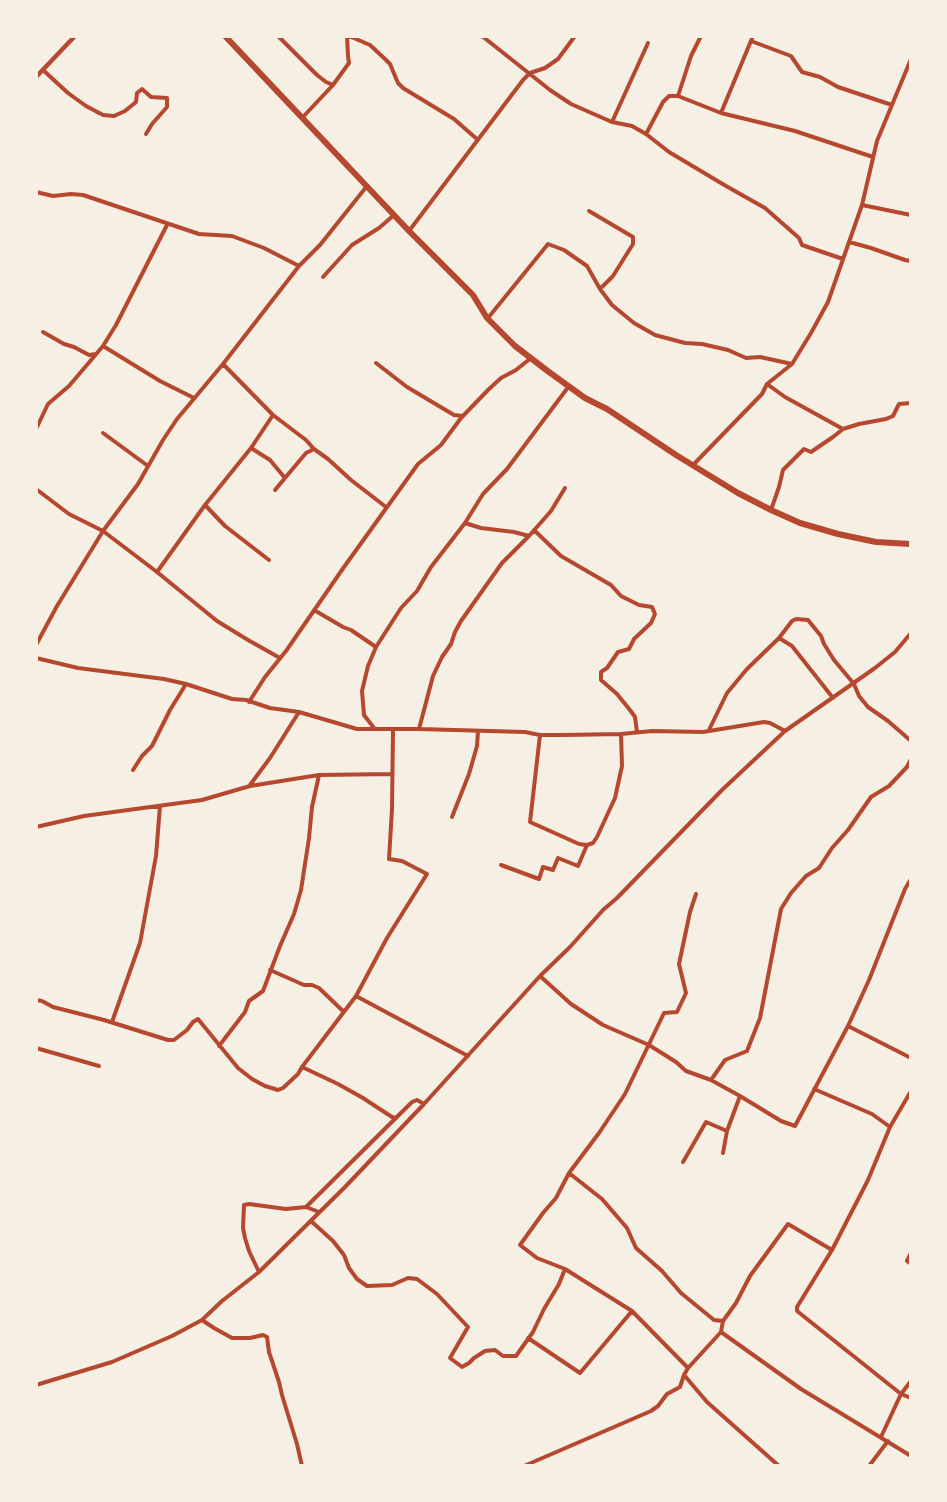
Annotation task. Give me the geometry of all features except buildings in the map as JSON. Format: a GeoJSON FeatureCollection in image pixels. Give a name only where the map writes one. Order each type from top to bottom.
{"type":"FeatureCollection","features":[{"type":"Feature","properties":{"kind":"highway"},"geometry":{"type":"LineString","coordinates":[[225,36],[409,231],[473,295],[487,318],[515,346],[585,398],[607,409],[692,465],[771,510],[800,523],[876,542],[911,544]]}},
{"type":"Feature","properties":{"kind":"main road"},"geometry":{"type":"LineString","coordinates":[[36,76],[75,36]]}},
{"type":"Feature","properties":{"kind":"street"},"geometry":{"type":"LineString","coordinates":[[278,36],[317,75],[333,85]]}},
{"type":"Feature","properties":{"kind":"street"},"geometry":{"type":"LineString","coordinates":[[302,118],[350,63],[348,36],[370,45],[390,64],[398,83],[403,88],[454,119],[478,140]]}},
{"type":"Feature","properties":{"kind":"street"},"geometry":{"type":"LineString","coordinates":[[482,36],[571,104],[612,122],[632,126],[669,152],[765,207],[799,238],[802,245],[843,259]]}},
{"type":"Feature","properties":{"kind":"street"},"geometry":{"type":"LineString","coordinates":[[409,231],[524,80],[530,74],[558,59],[575,36]]}},
{"type":"Feature","properties":{"kind":"street"},"geometry":{"type":"LineString","coordinates":[[678,96],[700,36]]}},
{"type":"Feature","properties":{"kind":"street"},"geometry":{"type":"LineString","coordinates":[[721,113],[753,36]]}},
{"type":"Feature","properties":{"kind":"street"},"geometry":{"type":"LineString","coordinates":[[751,41],[791,56],[802,72],[892,105]]}},
{"type":"Feature","properties":{"kind":"street"},"geometry":{"type":"LineString","coordinates":[[612,122],[648,43]]}},
{"type":"Feature","properties":{"kind":"street"},"geometry":{"type":"LineString","coordinates":[[692,465],[762,394],[767,384],[792,364],[828,302],[862,205],[877,141],[911,59]]}},
{"type":"Feature","properties":{"kind":"street"},"geometry":{"type":"LineString","coordinates":[[43,70],[68,93],[103,115],[114,117],[125,111],[135,102],[137,93],[142,89],[152,97],[167,98],[166,107],[146,134]]}},
{"type":"Feature","properties":{"kind":"street"},"geometry":{"type":"LineString","coordinates":[[646,134],[663,102],[669,96],[678,96],[721,113],[795,131],[873,157]]}},
{"type":"Feature","properties":{"kind":"street"},"geometry":{"type":"LineString","coordinates":[[36,645],[57,606],[104,531],[138,484],[177,419],[299,266],[320,245],[367,186]]}},
{"type":"Feature","properties":{"kind":"street"},"geometry":{"type":"LineString","coordinates":[[36,192],[53,196],[83,195],[199,234],[232,236],[264,248],[299,266]]}},
{"type":"Feature","properties":{"kind":"street"},"geometry":{"type":"LineString","coordinates":[[862,205],[911,215]]}},
{"type":"Feature","properties":{"kind":"street"},"geometry":{"type":"LineString","coordinates":[[589,211],[633,237],[633,244],[613,276],[600,289]]}},
{"type":"Feature","properties":{"kind":"street"},"geometry":{"type":"LineString","coordinates":[[323,277],[352,244],[379,228],[394,215]]}},
{"type":"Feature","properties":{"kind":"street"},"geometry":{"type":"LineString","coordinates":[[36,429],[48,404],[69,386],[103,346],[167,225]]}},
{"type":"Feature","properties":{"kind":"street"},"geometry":{"type":"LineString","coordinates":[[849,242],[911,261]]}},
{"type":"Feature","properties":{"kind":"street"},"geometry":{"type":"LineString","coordinates":[[487,318],[548,244],[564,250],[587,266],[612,305],[625,317],[655,335],[728,350],[746,358],[760,357],[792,364]]}},
{"type":"Feature","properties":{"kind":"street"},"geometry":{"type":"LineString","coordinates":[[43,332],[89,355],[96,354]]}},
{"type":"Feature","properties":{"kind":"street"},"geometry":{"type":"LineString","coordinates":[[103,346],[167,385],[194,398]]}},
{"type":"Feature","properties":{"kind":"street"},"geometry":{"type":"LineString","coordinates":[[249,702],[418,464],[441,445],[463,416],[501,378],[531,358]]}},
{"type":"Feature","properties":{"kind":"street"},"geometry":{"type":"LineString","coordinates":[[376,363],[407,387],[454,414],[463,416]]}},
{"type":"Feature","properties":{"kind":"street"},"geometry":{"type":"LineString","coordinates":[[223,364],[273,415],[386,507]]}},
{"type":"Feature","properties":{"kind":"street"},"geometry":{"type":"LineString","coordinates":[[767,384],[785,397],[843,429]]}},
{"type":"Feature","properties":{"kind":"street"},"geometry":{"type":"LineString","coordinates":[[375,728],[364,715],[362,698],[368,666],[376,647],[401,608],[417,591],[431,567],[465,523],[483,494],[507,469],[569,386]]}},
{"type":"Feature","properties":{"kind":"street"},"geometry":{"type":"LineString","coordinates":[[771,510],[783,470],[804,449],[811,453],[843,429],[886,419],[893,416],[899,404],[911,403]]}},
{"type":"Feature","properties":{"kind":"street"},"geometry":{"type":"LineString","coordinates":[[157,572],[205,505],[251,448],[273,415]]}},
{"type":"Feature","properties":{"kind":"street"},"geometry":{"type":"LineString","coordinates":[[103,433],[148,466]]}},
{"type":"Feature","properties":{"kind":"street"},"geometry":{"type":"LineString","coordinates":[[251,448],[270,460],[285,478]]}},
{"type":"Feature","properties":{"kind":"street"},"geometry":{"type":"LineString","coordinates":[[275,490],[306,453],[314,449]]}},
{"type":"Feature","properties":{"kind":"street"},"geometry":{"type":"LineString","coordinates":[[419,729],[433,676],[451,644],[454,632],[502,563],[530,536],[551,511],[565,488]]}},
{"type":"Feature","properties":{"kind":"street"},"geometry":{"type":"LineString","coordinates":[[36,489],[69,514],[104,531],[217,621],[280,658]]}},
{"type":"Feature","properties":{"kind":"street"},"geometry":{"type":"LineString","coordinates":[[205,505],[225,526],[269,560]]}},
{"type":"Feature","properties":{"kind":"street"},"geometry":{"type":"LineString","coordinates":[[465,523],[530,536]]}},
{"type":"Feature","properties":{"kind":"street"},"geometry":{"type":"LineString","coordinates":[[534,530],[561,556],[582,570],[598,576],[621,596],[639,605],[652,608],[655,614],[651,623],[634,639],[629,649],[618,652],[607,668],[601,672],[601,680],[617,694],[635,717],[637,732]]}},
{"type":"Feature","properties":{"kind":"street"},"geometry":{"type":"LineString","coordinates":[[315,610],[376,647]]}},
{"type":"Feature","properties":{"kind":"street"},"geometry":{"type":"LineString","coordinates":[[709,731],[726,693],[796,619],[808,620],[868,707],[911,741]]}},
{"type":"Feature","properties":{"kind":"street"},"geometry":{"type":"LineString","coordinates":[[36,1385],[83,1371],[144,1349],[172,1336],[202,1320],[259,1272],[424,1104],[603,910],[722,790],[785,731],[854,684],[895,652],[911,633]]}},
{"type":"Feature","properties":{"kind":"street"},"geometry":{"type":"LineString","coordinates":[[779,638],[792,646],[833,698]]}},
{"type":"Feature","properties":{"kind":"street"},"geometry":{"type":"LineString","coordinates":[[36,658],[78,668],[164,679],[232,699],[299,712],[357,729],[525,732],[540,735],[621,734],[709,731],[764,722],[785,731]]}},
{"type":"Feature","properties":{"kind":"street"},"geometry":{"type":"LineString","coordinates":[[133,770],[152,746],[186,684]]}},
{"type":"Feature","properties":{"kind":"street"},"geometry":{"type":"LineString","coordinates":[[249,786],[299,712]]}},
{"type":"Feature","properties":{"kind":"street"},"geometry":{"type":"LineString","coordinates":[[36,1000],[42,1000],[53,1007],[174,1040],[198,1019],[238,1068],[252,1080],[278,1090],[283,1088],[298,1074],[356,996],[387,938],[427,874],[402,861],[388,859],[393,729]]}},
{"type":"Feature","properties":{"kind":"street"},"geometry":{"type":"LineString","coordinates":[[452,817],[469,774],[477,746],[478,731]]}},
{"type":"Feature","properties":{"kind":"street"},"geometry":{"type":"LineString","coordinates":[[540,735],[530,822],[579,844],[587,845],[594,843],[615,798],[622,766],[621,734]]}},
{"type":"Feature","properties":{"kind":"street"},"geometry":{"type":"LineString","coordinates":[[711,1080],[725,1060],[747,1051],[760,1018],[781,909],[806,876],[819,868],[871,797],[889,786],[907,767],[911,759]]}},
{"type":"Feature","properties":{"kind":"street"},"geometry":{"type":"LineString","coordinates":[[36,827],[84,816],[202,800],[249,786],[319,776],[392,774]]}},
{"type":"Feature","properties":{"kind":"street"},"geometry":{"type":"LineString","coordinates":[[219,1046],[245,1012],[249,1000],[263,991],[297,905],[319,776]]}},
{"type":"Feature","properties":{"kind":"street"},"geometry":{"type":"LineString","coordinates":[[112,1022],[140,943],[156,856],[160,806]]}},
{"type":"Feature","properties":{"kind":"street"},"geometry":{"type":"LineString","coordinates":[[501,865],[539,879],[543,867],[553,870],[558,858],[578,866],[587,845]]}},
{"type":"Feature","properties":{"kind":"street"},"geometry":{"type":"LineString","coordinates":[[540,976],[571,1004],[603,1025],[649,1045],[686,1071],[711,1080],[781,1121],[795,1126],[848,1026],[911,879]]}},
{"type":"Feature","properties":{"kind":"street"},"geometry":{"type":"LineString","coordinates":[[688,1368],[632,1311],[565,1269],[537,1258],[520,1245],[556,1198],[569,1173],[625,1094],[664,1013],[677,1012],[686,993],[679,964],[696,894]]}},
{"type":"Feature","properties":{"kind":"street"},"geometry":{"type":"LineString","coordinates":[[270,970],[304,985],[319,988],[344,1012]]}},
{"type":"Feature","properties":{"kind":"street"},"geometry":{"type":"LineString","coordinates":[[356,996],[468,1056]]}},
{"type":"Feature","properties":{"kind":"street"},"geometry":{"type":"LineString","coordinates":[[848,1026],[910,1056]]}},
{"type":"Feature","properties":{"kind":"street"},"geometry":{"type":"LineString","coordinates":[[36,1048],[99,1066]]}},
{"type":"Feature","properties":{"kind":"street"},"geometry":{"type":"LineString","coordinates":[[302,1067],[338,1084],[396,1118]]}},
{"type":"Feature","properties":{"kind":"street"},"geometry":{"type":"LineString","coordinates":[[814,1089],[872,1114],[890,1127]]}},
{"type":"Feature","properties":{"kind":"street"},"geometry":{"type":"LineString","coordinates":[[911,1091],[890,1127],[868,1180],[832,1250],[797,1306],[797,1311],[901,1394],[911,1398]]}},
{"type":"Feature","properties":{"kind":"street"},"geometry":{"type":"LineString","coordinates":[[723,1153],[727,1131],[740,1096]]}},
{"type":"Feature","properties":{"kind":"street"},"geometry":{"type":"LineString","coordinates":[[306,1207],[412,1102],[417,1100],[424,1104]]}},
{"type":"Feature","properties":{"kind":"street"},"geometry":{"type":"LineString","coordinates":[[683,1162],[706,1122],[727,1131]]}},
{"type":"Feature","properties":{"kind":"street"},"geometry":{"type":"LineString","coordinates":[[569,1173],[602,1199],[627,1228],[636,1248],[662,1271],[681,1293],[714,1320],[723,1321]]}},
{"type":"Feature","properties":{"kind":"street"},"geometry":{"type":"LineString","coordinates":[[259,1272],[245,1238],[244,1206],[249,1204],[286,1209],[306,1207],[319,1212]]}},
{"type":"Feature","properties":{"kind":"street"},"geometry":{"type":"LineString","coordinates":[[311,1221],[333,1241],[344,1254],[357,1279],[367,1286],[392,1285],[408,1278],[417,1280],[437,1294],[468,1327],[450,1358],[462,1367],[485,1351],[495,1350],[503,1356],[516,1356],[559,1284],[565,1269]]}},
{"type":"Feature","properties":{"kind":"street"},"geometry":{"type":"LineString","coordinates":[[524,1466],[651,1411],[667,1394],[680,1387],[688,1368],[721,1332],[723,1321],[736,1303],[750,1276],[789,1224],[832,1250]]}},
{"type":"Feature","properties":{"kind":"street"},"geometry":{"type":"LineString","coordinates":[[911,1253],[907,1261],[911,1264]]}},
{"type":"Feature","properties":{"kind":"street"},"geometry":{"type":"LineString","coordinates":[[528,1338],[580,1373],[632,1311]]}},
{"type":"Feature","properties":{"kind":"street"},"geometry":{"type":"LineString","coordinates":[[202,1320],[232,1338],[267,1336],[269,1352],[303,1466]]}},
{"type":"Feature","properties":{"kind":"street"},"geometry":{"type":"LineString","coordinates":[[721,1332],[801,1389],[911,1455]]}},
{"type":"Feature","properties":{"kind":"street"},"geometry":{"type":"LineString","coordinates":[[684,1375],[706,1402],[779,1466]]}},
{"type":"Feature","properties":{"kind":"street"},"geometry":{"type":"LineString","coordinates":[[881,1437],[901,1394],[911,1381]]}},
{"type":"Feature","properties":{"kind":"street"},"geometry":{"type":"LineString","coordinates":[[869,1466],[888,1442]]}}]}
